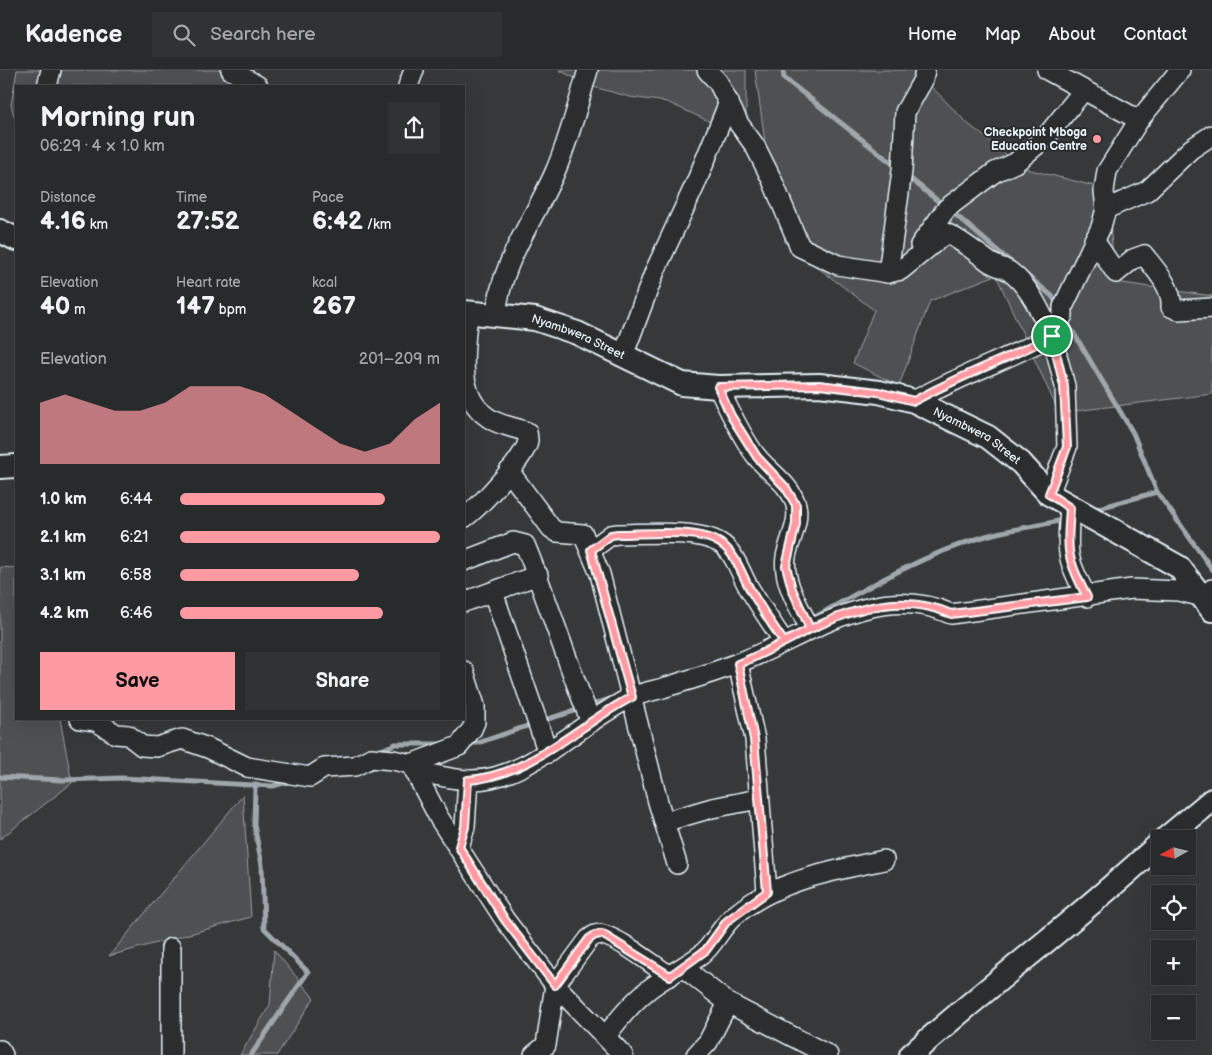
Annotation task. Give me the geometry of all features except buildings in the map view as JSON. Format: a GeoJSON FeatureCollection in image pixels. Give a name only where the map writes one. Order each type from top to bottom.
{"type":"FeatureCollection","features":[{"type":"Feature","properties":{"kind":"street"},"geometry":{"type":"LineString","coordinates":[[47,85],[51,70]]}},
{"type":"Feature","properties":{"kind":"street"},"geometry":{"type":"LineString","coordinates":[[231,70],[256,85]]}},
{"type":"Feature","properties":{"kind":"street"},"geometry":{"type":"LineString","coordinates":[[408,85],[414,70]]}},
{"type":"Feature","properties":{"kind":"street"},"geometry":{"type":"LineString","coordinates":[[496,316],[498,296],[510,261],[555,172],[588,70]]}},
{"type":"Feature","properties":{"kind":"street"},"geometry":{"type":"LineString","coordinates":[[894,272],[905,112],[923,80],[925,70]]}},
{"type":"Feature","properties":{"kind":"street"},"geometry":{"type":"LineString","coordinates":[[1048,70],[1060,75],[1083,91],[1139,120]]}},
{"type":"Feature","properties":{"kind":"street"},"geometry":{"type":"LineString","coordinates":[[717,74],[729,102],[772,180],[800,247],[838,265],[894,272],[946,233],[958,239],[991,264],[1008,270],[1023,285],[1038,307],[1052,336],[1064,386],[1067,447],[1049,494]]}},
{"type":"Feature","properties":{"kind":"street"},"geometry":{"type":"LineString","coordinates":[[914,401],[941,386],[987,367],[1052,336],[1063,315],[1063,307],[1106,209],[1104,191],[1107,171],[1171,74]]}},
{"type":"Feature","properties":{"kind":"street"},"geometry":{"type":"LineString","coordinates":[[894,272],[946,208],[995,172],[1015,163],[1045,138],[1083,91]]}},
{"type":"Feature","properties":{"kind":"street"},"geometry":{"type":"LineString","coordinates":[[623,356],[654,271],[695,184],[729,102]]}},
{"type":"Feature","properties":{"kind":"street"},"geometry":{"type":"LineString","coordinates":[[1106,209],[1147,191],[1191,149],[1212,135]]}},
{"type":"Feature","properties":{"kind":"street"},"geometry":{"type":"LineString","coordinates":[[0,232],[15,238]]}},
{"type":"Feature","properties":{"kind":"street"},"geometry":{"type":"LineString","coordinates":[[1094,240],[1116,273],[1133,259],[1144,255],[1161,277],[1172,298],[1170,307],[1178,310],[1212,308]]}},
{"type":"Feature","properties":{"kind":"street"},"geometry":{"type":"LineString","coordinates":[[465,344],[466,312]]}},
{"type":"Feature","properties":{"kind":"street","name":"Nyambwera Street"},"geometry":{"type":"LineString","coordinates":[[466,312],[535,319],[577,333],[682,384],[718,387],[819,385],[878,392],[914,401],[988,437],[1021,463],[1049,494],[1070,508],[1137,542],[1179,567],[1209,598]]}},
{"type":"Feature","properties":{"kind":"street"},"geometry":{"type":"LineString","coordinates":[[465,380],[468,394],[481,412],[494,421],[527,432],[528,441],[526,449],[509,471],[465,517]]}},
{"type":"Feature","properties":{"kind":"street"},"geometry":{"type":"LineString","coordinates":[[718,387],[731,416],[757,457],[786,488],[796,505],[796,524],[786,566],[792,589],[810,629]]}},
{"type":"Feature","properties":{"kind":"street"},"geometry":{"type":"LineString","coordinates":[[0,467],[15,466]]}},
{"type":"Feature","properties":{"kind":"street"},"geometry":{"type":"LineString","coordinates":[[509,471],[551,528],[557,532],[582,534],[591,550],[677,864]]}},
{"type":"Feature","properties":{"kind":"street"},"geometry":{"type":"LineString","coordinates":[[1070,508],[1067,548],[1070,564],[1087,597]]}},
{"type":"Feature","properties":{"kind":"street"},"geometry":{"type":"LineString","coordinates":[[591,550],[611,535],[618,534],[682,534],[708,538],[720,543],[729,551],[760,606],[784,642]]}},
{"type":"Feature","properties":{"kind":"street"},"geometry":{"type":"LineString","coordinates":[[465,562],[516,542],[525,545],[538,575],[566,661],[591,722]]}},
{"type":"Feature","properties":{"kind":"street"},"geometry":{"type":"LineString","coordinates":[[465,602],[538,575]]}},
{"type":"Feature","properties":{"kind":"street"},"geometry":{"type":"LineString","coordinates":[[85,720],[96,722],[116,734],[128,735],[142,746],[157,748],[182,739],[208,748],[247,767],[296,776],[310,777],[324,768],[355,766],[371,758],[393,760],[413,768],[468,780],[487,779],[548,753],[591,722],[632,697],[738,664],[810,629],[857,609],[902,603],[937,608],[951,614],[1152,589],[1178,591],[1209,598]]}},
{"type":"Feature","properties":{"kind":"street"},"geometry":{"type":"LineString","coordinates":[[493,592],[548,753]]}},
{"type":"Feature","properties":{"kind":"street"},"geometry":{"type":"LineString","coordinates":[[738,664],[751,716],[767,892]]}},
{"type":"Feature","properties":{"kind":"street"},"geometry":{"type":"LineString","coordinates":[[413,768],[454,748],[472,729],[475,722],[474,706],[465,674]]}},
{"type":"Feature","properties":{"kind":"street"},"geometry":{"type":"LineString","coordinates":[[413,768],[439,818],[505,920],[555,985],[623,1055]]}},
{"type":"Feature","properties":{"kind":"street"},"geometry":{"type":"LineString","coordinates":[[459,847],[465,827],[468,780]]}},
{"type":"Feature","properties":{"kind":"street"},"geometry":{"type":"LineString","coordinates":[[664,822],[712,808],[759,799]]}},
{"type":"Feature","properties":{"kind":"street"},"geometry":{"type":"LineString","coordinates":[[1176,830],[1212,800]]}},
{"type":"Feature","properties":{"kind":"street"},"geometry":{"type":"LineString","coordinates":[[911,1055],[975,998],[1132,870],[1151,852]]}},
{"type":"Feature","properties":{"kind":"street"},"geometry":{"type":"LineString","coordinates":[[606,1036],[636,1001],[658,982],[677,972],[706,950],[727,921],[767,892],[794,882],[884,860]]}},
{"type":"Feature","properties":{"kind":"street"},"geometry":{"type":"LineString","coordinates":[[534,1055],[546,1045],[555,985],[589,939],[595,935],[602,934],[677,972],[728,1003],[828,1055]]}},
{"type":"Feature","properties":{"kind":"street"},"geometry":{"type":"LineString","coordinates":[[171,948],[172,1055]]}},
{"type":"Feature","properties":{"kind":"street"},"geometry":{"type":"LineString","coordinates":[[696,1055],[708,1042],[728,1003]]}},
{"type":"Feature","properties":{"kind":"street"},"geometry":{"type":"LineString","coordinates":[[0,1050],[3,1055]]}},
{"type":"Feature","properties":{"kind":"shaded area"},"geometry":{"type":"Polygon","coordinates":[[[17,70],[246,70],[236,85],[15,85],[15,119],[11,105],[17,70]]]}},
{"type":"Feature","properties":{"kind":"shaded area"},"geometry":{"type":"Polygon","coordinates":[[[559,70],[746,70],[746,115],[715,124],[667,102],[630,97],[590,86],[559,70]]]}},
{"type":"Feature","properties":{"kind":"shaded area"},"geometry":{"type":"Polygon","coordinates":[[[755,70],[915,70],[966,122],[1023,168],[1106,189],[1116,282],[1212,296],[1212,394],[1059,413],[996,275],[930,301],[899,386],[853,363],[874,310],[785,243],[779,193],[765,142],[755,70]]]}},
{"type":"Feature","properties":{"kind":"shaded area"},"geometry":{"type":"Polygon","coordinates":[[[0,567],[15,568],[15,720],[60,720],[72,783],[0,839],[0,567]]]}},
{"type":"Feature","properties":{"kind":"shaded area"},"geometry":{"type":"Polygon","coordinates":[[[243,795],[251,917],[109,956],[243,795]]]}},
{"type":"Feature","properties":{"kind":"shaded area"},"geometry":{"type":"Polygon","coordinates":[[[274,950],[314,998],[277,1055],[240,1055],[270,1005],[274,950]]]}},
{"type":"Feature","properties":{"kind":"waterway"},"geometry":{"type":"LineString","coordinates":[[783,70],[784,78],[898,168]]}},
{"type":"Feature","properties":{"kind":"waterway"},"geometry":{"type":"LineString","coordinates":[[906,175],[944,206]]}},
{"type":"Feature","properties":{"kind":"waterway"},"geometry":{"type":"LineString","coordinates":[[951,211],[1013,264]]}},
{"type":"Feature","properties":{"kind":"waterway"},"geometry":{"type":"LineString","coordinates":[[1025,274],[1052,296],[1058,306]]}},
{"type":"Feature","properties":{"kind":"waterway"},"geometry":{"type":"LineString","coordinates":[[1066,320],[1133,433],[1157,492],[1212,569]]}},
{"type":"Feature","properties":{"kind":"waterway"},"geometry":{"type":"LineString","coordinates":[[1092,510],[1157,492]]}},
{"type":"Feature","properties":{"kind":"waterway"},"geometry":{"type":"LineString","coordinates":[[810,620],[852,596],[940,552],[996,533],[1065,519]]}},
{"type":"Feature","properties":{"kind":"waterway"},"geometry":{"type":"LineString","coordinates":[[589,706],[609,699]]}},
{"type":"Feature","properties":{"kind":"waterway"},"geometry":{"type":"LineString","coordinates":[[541,721],[581,709]]}},
{"type":"Feature","properties":{"kind":"waterway"},"geometry":{"type":"LineString","coordinates":[[468,743],[478,743],[533,724]]}},
{"type":"Feature","properties":{"kind":"waterway"},"geometry":{"type":"LineString","coordinates":[[377,752],[395,744],[444,744]]}},
{"type":"Feature","properties":{"kind":"waterway"},"geometry":{"type":"LineString","coordinates":[[0,777],[62,780],[122,778],[273,786],[291,781]]}},
{"type":"Feature","properties":{"kind":"waterway"},"geometry":{"type":"LineString","coordinates":[[251,1055],[308,972],[264,928],[262,865],[254,825],[255,786]]}},
{"type":"Feature","properties":{"kind":"place","name":"Checkpoint Mboga Education Centre"},"geometry":{"type":"Point","coordinates":[1097,139]}},
{"type":"Feature","properties":{"kind":"route"},"geometry":{"type":"LineString","coordinates":[[1052,336],[987,367],[941,386],[914,401],[878,392],[819,385],[775,388],[718,387],[731,416],[742,430],[757,457],[786,488],[796,505],[796,524],[786,556],[787,576],[810,629],[784,642],[779,645],[738,664],[751,716],[754,739],[767,892],[749,903],[727,921],[706,950],[684,968],[670,976],[618,942],[602,934],[595,935],[589,939],[555,985],[505,920],[459,847],[465,827],[468,780],[487,779],[521,766],[553,750],[577,730],[632,697],[614,634],[600,574],[591,550],[611,535],[618,534],[682,534],[708,538],[720,543],[729,551],[760,606],[784,642],[857,609],[910,603],[937,608],[951,614],[1087,597],[1070,564],[1067,548],[1070,508],[1049,494],[1067,447],[1062,369],[1052,336]]}}]}
